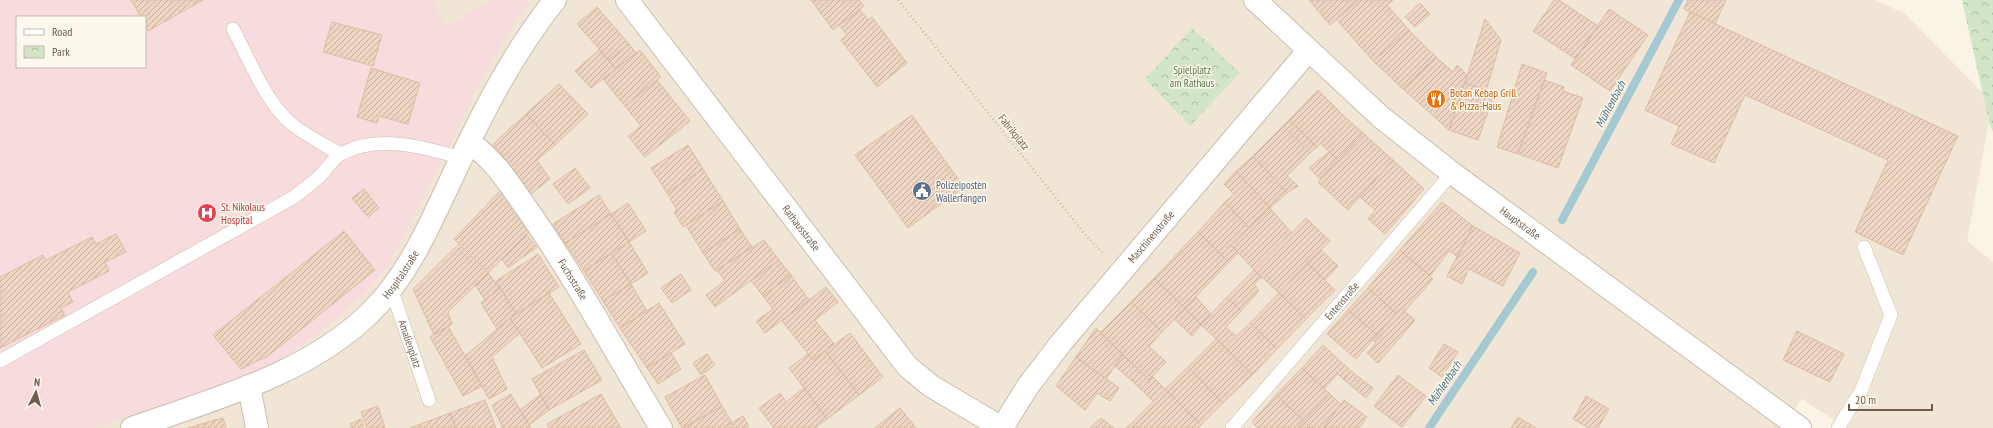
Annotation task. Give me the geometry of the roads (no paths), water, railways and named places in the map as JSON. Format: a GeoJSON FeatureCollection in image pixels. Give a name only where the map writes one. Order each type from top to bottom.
{"type":"FeatureCollection","features":[{"type":"Feature","properties":{"kind":"street","name":"Hospitalstraße"},"geometry":{"type":"LineString","coordinates":[[132,428],[249,386],[306,358],[339,338],[370,313],[391,288],[417,249],[466,151],[488,103],[539,20],[555,0]]}},
{"type":"Feature","properties":{"kind":"street","name":"Rathausstraße"},"geometry":{"type":"LineString","coordinates":[[627,0],[907,366],[931,386],[1002,428]]}},
{"type":"Feature","properties":{"kind":"street","name":"Hauptstraße"},"geometry":{"type":"LineString","coordinates":[[1255,0],[1308,51],[1382,118],[1452,173],[1800,428]]}},
{"type":"Feature","properties":{"kind":"street","name":"Maschinenstraße"},"geometry":{"type":"LineString","coordinates":[[1002,428],[1028,386],[1056,349],[1308,51]]}},
{"type":"Feature","properties":{"kind":"street","name":"Fuchsstraße"},"geometry":{"type":"LineString","coordinates":[[466,151],[484,152],[498,169],[549,241],[661,428]]}},
{"type":"Feature","properties":{"kind":"street"},"geometry":{"type":"LineString","coordinates":[[249,386],[257,428]]}},
{"type":"Feature","properties":{"kind":"lane"},"geometry":{"type":"LineString","coordinates":[[233,29],[266,92],[280,113],[292,125],[340,154]]}},
{"type":"Feature","properties":{"kind":"lane"},"geometry":{"type":"LineString","coordinates":[[0,361],[294,197],[321,175],[340,154],[362,145],[385,144],[466,151]]}},
{"type":"Feature","properties":{"kind":"lane","name":"Entenstraße"},"geometry":{"type":"LineString","coordinates":[[1232,428],[1452,173]]}},
{"type":"Feature","properties":{"kind":"lane"},"geometry":{"type":"LineString","coordinates":[[1838,428],[1861,391],[1891,315],[1864,247]]}},
{"type":"Feature","properties":{"kind":"lane","name":"Amalienplatz"},"geometry":{"type":"LineString","coordinates":[[391,288],[429,400]]}},
{"type":"Feature","properties":{"kind":"waterway","name":"Mühlenbach"},"geometry":{"type":"LineString","coordinates":[[1562,220],[1679,0]]}},
{"type":"Feature","properties":{"kind":"waterway","name":"Mühlenbach"},"geometry":{"type":"LineString","coordinates":[[1429,428],[1533,272]]}},
{"type":"Feature","properties":{"kind":"place","name":"Botan Kebap Grill & Pizza-Haus"},"geometry":{"type":"Point","coordinates":[1436,99]}},
{"type":"Feature","properties":{"kind":"place","name":"Polizeiposten Wallerfangen"},"geometry":{"type":"Point","coordinates":[922,191]}},
{"type":"Feature","properties":{"kind":"place","name":"St. Nikolaus Hospital"},"geometry":{"type":"Point","coordinates":[207,213]}},
{"type":"Feature","properties":{"kind":"park label","name":"Spielplatz am Rathaus"},"geometry":{"type":"Point","coordinates":[1192,76]}}]}
